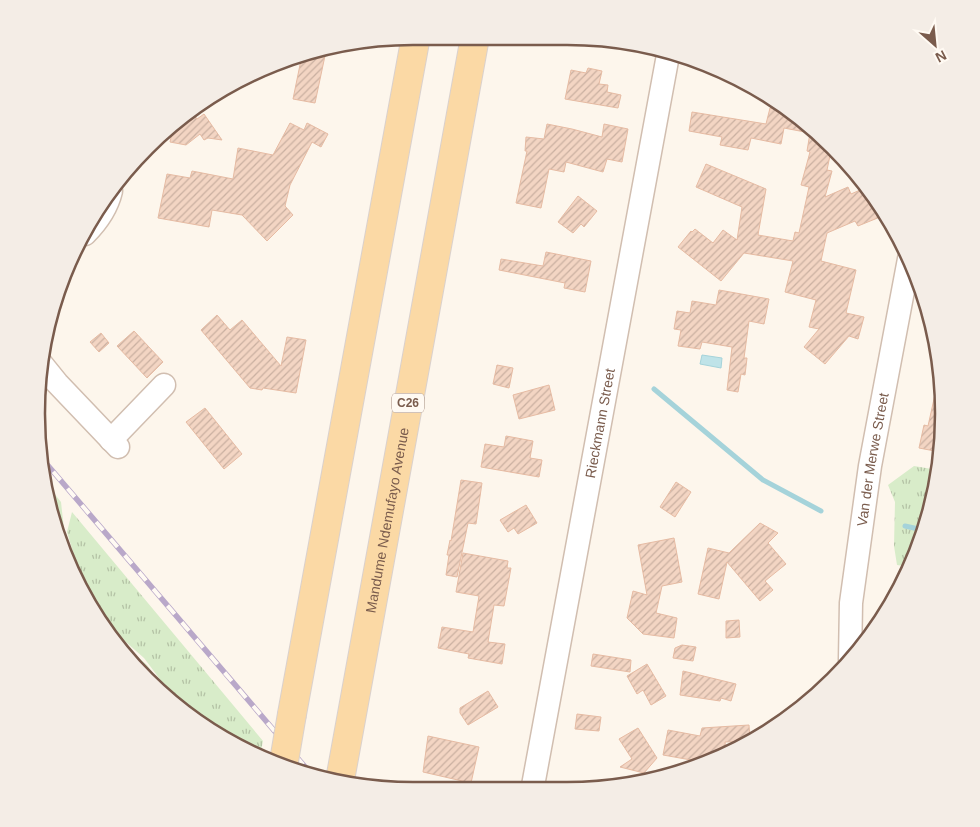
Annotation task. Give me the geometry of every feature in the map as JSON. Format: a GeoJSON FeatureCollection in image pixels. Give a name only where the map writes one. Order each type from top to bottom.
{"type":"FeatureCollection","features":[{"type":"Feature","properties":{"kind":"main road"},"geometry":{"type":"LineString","coordinates":[[285,759],[414,45]]}},
{"type":"Feature","properties":{"kind":"main road","name":"Mandume Ndemufayo Avenue"},"geometry":{"type":"LineString","coordinates":[[341,774],[474,45]]}},
{"type":"Feature","properties":{"kind":"street","name":"Rieckmann Street"},"geometry":{"type":"LineString","coordinates":[[534,782],[667,60]]}},
{"type":"Feature","properties":{"kind":"street","name":"Van der Merwe Street"},"geometry":{"type":"LineString","coordinates":[[850,649],[851,603],[870,466],[907,271]]}},
{"type":"Feature","properties":{"kind":"street"},"geometry":{"type":"LineString","coordinates":[[47,371],[114,444],[164,385]]}},
{"type":"Feature","properties":{"kind":"green space"},"geometry":{"type":"Polygon","coordinates":[[[914,466],[931,469],[922,509],[902,566],[897,565],[894,546],[895,502],[888,485],[914,466]]]}},
{"type":"Feature","properties":{"kind":"green space"},"geometry":{"type":"Polygon","coordinates":[[[54,493],[61,502],[64,529],[54,493]]]}},
{"type":"Feature","properties":{"kind":"green space"},"geometry":{"type":"Polygon","coordinates":[[[72,512],[263,741],[261,749],[229,733],[189,706],[163,684],[144,658],[121,637],[94,598],[79,568],[67,532],[72,512]]]}},
{"type":"Feature","properties":{"kind":"green space"},"geometry":{"type":"Polygon","coordinates":[[[134,654],[147,665],[154,675],[134,654]]]}},
{"type":"Feature","properties":{"kind":"water"},"geometry":{"type":"Polygon","coordinates":[[[702,355],[722,358],[721,368],[700,364],[702,355]]]}},
{"type":"Feature","properties":{"kind":"building"},"geometry":{"type":"Polygon","coordinates":[[[325,56],[315,103],[293,99],[300,63],[325,56]]]}},
{"type":"Feature","properties":{"kind":"building"},"geometry":{"type":"Polygon","coordinates":[[[588,68],[602,71],[599,84],[608,85],[607,92],[621,95],[618,108],[565,99],[571,70],[586,73],[588,68]]]}},
{"type":"Feature","properties":{"kind":"building"},"geometry":{"type":"Polygon","coordinates":[[[770,108],[773,109],[804,132],[784,128],[781,144],[751,138],[748,150],[720,145],[722,137],[689,131],[692,112],[766,124],[770,108]]]}},
{"type":"Feature","properties":{"kind":"building"},"geometry":{"type":"Polygon","coordinates":[[[204,114],[222,140],[208,138],[204,140],[200,134],[186,145],[170,142],[171,136],[189,121],[195,117],[197,119],[204,114]]]}},
{"type":"Feature","properties":{"kind":"building"},"geometry":{"type":"Polygon","coordinates":[[[290,123],[304,130],[307,123],[328,134],[321,147],[312,142],[290,185],[285,206],[293,215],[267,241],[242,215],[212,210],[209,227],[158,218],[167,174],[190,178],[192,171],[233,179],[238,148],[273,155],[290,123]]]}},
{"type":"Feature","properties":{"kind":"building"},"geometry":{"type":"Polygon","coordinates":[[[547,124],[602,137],[604,124],[628,129],[622,162],[607,159],[603,172],[566,162],[564,172],[549,169],[541,208],[516,203],[527,151],[525,151],[526,137],[544,139],[547,124]]]}},
{"type":"Feature","properties":{"kind":"building"},"geometry":{"type":"Polygon","coordinates":[[[809,136],[830,156],[827,170],[832,171],[825,197],[848,187],[851,194],[860,190],[879,218],[858,226],[855,221],[827,233],[821,261],[856,270],[846,313],[864,317],[858,339],[849,336],[825,364],[804,347],[819,329],[809,327],[816,300],[785,292],[793,261],[744,253],[721,281],[678,247],[691,231],[695,229],[713,243],[723,230],[737,240],[742,207],[696,187],[706,164],[766,189],[758,235],[793,241],[795,232],[799,233],[809,187],[801,185],[810,152],[807,151],[809,136]]]}},
{"type":"Feature","properties":{"kind":"building"},"geometry":{"type":"Polygon","coordinates":[[[578,196],[597,211],[584,227],[581,224],[573,233],[558,222],[578,196]]]}},
{"type":"Feature","properties":{"kind":"building"},"geometry":{"type":"Polygon","coordinates":[[[546,252],[591,261],[585,292],[564,288],[565,283],[499,270],[501,259],[543,266],[546,252]]]}},
{"type":"Feature","properties":{"kind":"building"},"geometry":{"type":"Polygon","coordinates":[[[719,290],[769,299],[764,324],[749,321],[744,358],[747,358],[745,375],[741,374],[738,392],[727,390],[732,347],[702,342],[700,349],[678,346],[681,330],[674,329],[677,311],[690,313],[692,301],[716,305],[719,290]]]}},
{"type":"Feature","properties":{"kind":"building"},"geometry":{"type":"Polygon","coordinates":[[[217,315],[230,330],[242,320],[281,366],[287,337],[306,340],[296,393],[250,388],[201,330],[217,315]]]}},
{"type":"Feature","properties":{"kind":"building"},"geometry":{"type":"Polygon","coordinates":[[[134,331],[163,362],[147,378],[117,346],[134,331]]]}},
{"type":"Feature","properties":{"kind":"building"},"geometry":{"type":"Polygon","coordinates":[[[101,333],[109,343],[99,352],[90,342],[101,333]]]}},
{"type":"Feature","properties":{"kind":"building"},"geometry":{"type":"Polygon","coordinates":[[[497,365],[513,368],[509,388],[493,384],[497,365]]]}},
{"type":"Feature","properties":{"kind":"building"},"geometry":{"type":"Polygon","coordinates":[[[549,385],[555,410],[519,419],[513,395],[549,385]]]}},
{"type":"Feature","properties":{"kind":"building"},"geometry":{"type":"Polygon","coordinates":[[[934,397],[933,451],[919,448],[924,425],[928,426],[934,397]]]}},
{"type":"Feature","properties":{"kind":"building"},"geometry":{"type":"Polygon","coordinates":[[[205,408],[242,454],[224,469],[186,422],[205,408]]]}},
{"type":"Feature","properties":{"kind":"building"},"geometry":{"type":"Polygon","coordinates":[[[506,436],[533,441],[530,458],[542,460],[539,477],[481,467],[485,444],[504,447],[506,436]]]}},
{"type":"Feature","properties":{"kind":"building"},"geometry":{"type":"Polygon","coordinates":[[[461,480],[482,483],[476,524],[468,523],[457,577],[446,575],[449,555],[447,555],[461,480]]]}},
{"type":"Feature","properties":{"kind":"building"},"geometry":{"type":"Polygon","coordinates":[[[676,482],[691,492],[675,517],[660,507],[676,482]]]}},
{"type":"Feature","properties":{"kind":"building"},"geometry":{"type":"Polygon","coordinates":[[[526,505],[537,523],[518,534],[514,528],[508,532],[500,520],[526,505]]]}},
{"type":"Feature","properties":{"kind":"building"},"geometry":{"type":"Polygon","coordinates":[[[760,523],[778,533],[768,543],[786,564],[765,581],[773,590],[760,601],[727,562],[719,599],[698,594],[708,548],[729,553],[760,523]]]}},
{"type":"Feature","properties":{"kind":"building"},"geometry":{"type":"Polygon","coordinates":[[[674,538],[682,582],[662,586],[656,613],[677,618],[674,638],[643,634],[627,618],[633,591],[647,595],[638,545],[674,538]]]}},
{"type":"Feature","properties":{"kind":"building"},"geometry":{"type":"Polygon","coordinates":[[[463,553],[508,561],[507,568],[511,568],[504,606],[494,605],[488,642],[505,644],[502,664],[468,658],[469,654],[438,648],[442,627],[473,632],[479,596],[456,592],[463,553]]]}},
{"type":"Feature","properties":{"kind":"building"},"geometry":{"type":"Polygon","coordinates":[[[739,620],[740,637],[726,638],[726,621],[739,620]]]}},
{"type":"Feature","properties":{"kind":"building"},"geometry":{"type":"Polygon","coordinates":[[[682,645],[696,647],[693,661],[673,658],[675,648],[682,645]]]}},
{"type":"Feature","properties":{"kind":"building"},"geometry":{"type":"Polygon","coordinates":[[[593,654],[631,660],[630,672],[591,666],[593,654]]]}},
{"type":"Feature","properties":{"kind":"building"},"geometry":{"type":"Polygon","coordinates":[[[647,664],[666,696],[651,705],[643,690],[637,694],[627,676],[647,664]]]}},
{"type":"Feature","properties":{"kind":"building"},"geometry":{"type":"Polygon","coordinates":[[[683,671],[736,684],[731,701],[721,698],[720,701],[680,695],[683,671]]]}},
{"type":"Feature","properties":{"kind":"building"},"geometry":{"type":"Polygon","coordinates":[[[488,691],[498,707],[468,725],[460,713],[460,708],[488,691]]]}},
{"type":"Feature","properties":{"kind":"building"},"geometry":{"type":"Polygon","coordinates":[[[577,714],[601,717],[599,731],[575,729],[577,714]]]}},
{"type":"Feature","properties":{"kind":"building"},"geometry":{"type":"Polygon","coordinates":[[[749,725],[750,734],[734,742],[725,742],[725,746],[691,760],[663,755],[668,730],[700,736],[702,728],[749,725]]]}},
{"type":"Feature","properties":{"kind":"building"},"geometry":{"type":"Polygon","coordinates":[[[638,728],[657,758],[644,773],[620,767],[632,759],[619,739],[638,728]]]}},
{"type":"Feature","properties":{"kind":"building"},"geometry":{"type":"Polygon","coordinates":[[[428,736],[479,747],[471,782],[423,772],[428,736]]]}},
{"type":"Feature","properties":{"kind":"waterway"},"geometry":{"type":"LineString","coordinates":[[654,389],[763,480],[821,511]]}},
{"type":"Feature","properties":{"kind":"waterway"},"geometry":{"type":"LineString","coordinates":[[905,526],[916,528]]}},
{"type":"Feature","properties":{"kind":"railway"},"geometry":{"type":"LineString","coordinates":[[49,466],[303,764]]}}]}
